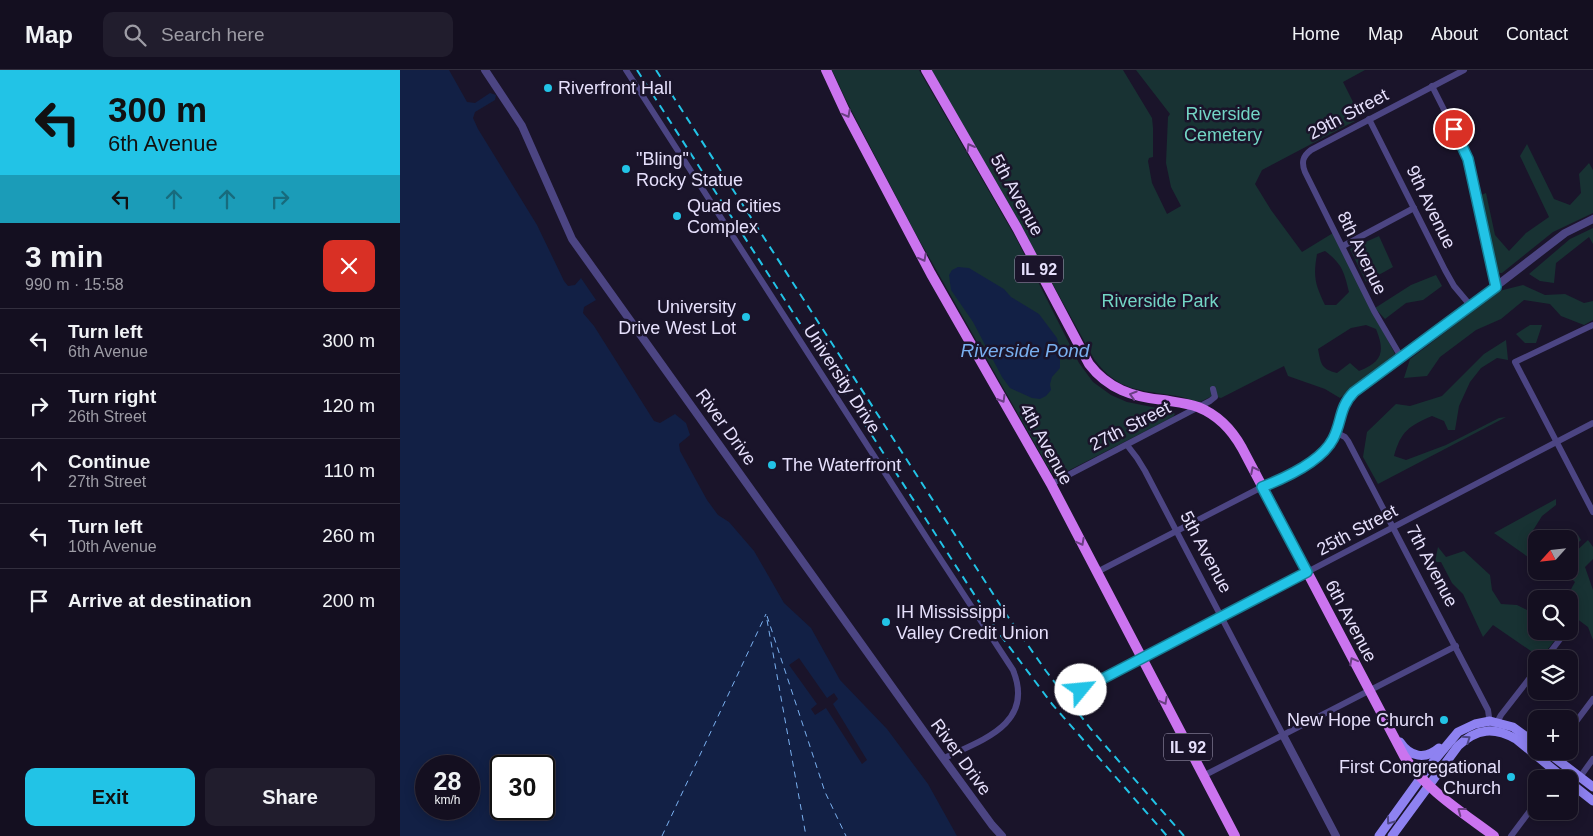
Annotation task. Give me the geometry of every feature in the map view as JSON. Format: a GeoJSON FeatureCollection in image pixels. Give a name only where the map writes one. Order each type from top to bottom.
{"type":"FeatureCollection","features":[{"type":"Feature","properties":{"kind":"main road","name":"4th Avenue"},"geometry":{"type":"LineString","coordinates":[[826,70],[845,111],[931,274],[1051,484],[1235,836]]}},
{"type":"Feature","properties":{"kind":"main road","name":"5th Avenue"},"geometry":{"type":"LineString","coordinates":[[926,70],[1017,228],[1083,354],[1095,372],[1110,385],[1129,394],[1198,407]]}},
{"type":"Feature","properties":{"kind":"main road","name":"6th Avenue"},"geometry":{"type":"LineString","coordinates":[[1198,407],[1216,417],[1232,432],[1242,448],[1404,756],[1425,781],[1494,836]]}},
{"type":"Feature","properties":{"kind":"main road"},"geometry":{"type":"LineString","coordinates":[[1384,720],[1404,748],[1420,756],[1430,755],[1439,749],[1448,738],[1475,724],[1493,722],[1513,728],[1528,738]]}},
{"type":"Feature","properties":{"kind":"main road"},"geometry":{"type":"LineString","coordinates":[[1379,836],[1425,781],[1465,739],[1478,732],[1491,731],[1508,734],[1554,770]]}},
{"type":"Feature","properties":{"kind":"main road"},"geometry":{"type":"LineString","coordinates":[[1392,836],[1425,781],[1458,732]]}},
{"type":"Feature","properties":{"kind":"main road"},"geometry":{"type":"LineString","coordinates":[[1560,760],[1593,787]]}},
{"type":"Feature","properties":{"kind":"main road"},"geometry":{"type":"LineString","coordinates":[[1578,789],[1593,801]]}},
{"type":"Feature","properties":{"kind":"street","name":"River Drive"},"geometry":{"type":"LineString","coordinates":[[486,70],[522,126],[572,239],[992,825],[1002,836]]}},
{"type":"Feature","properties":{"kind":"street","name":"University Drive"},"geometry":{"type":"LineString","coordinates":[[626,70],[1013,670],[1019,687],[1019,697],[1013,715],[1007,723],[991,735],[944,758]]}},
{"type":"Feature","properties":{"kind":"street","name":"29th Street"},"geometry":{"type":"LineString","coordinates":[[1303,160],[1306,153],[1311,150],[1464,70]]}},
{"type":"Feature","properties":{"kind":"street"},"geometry":{"type":"LineString","coordinates":[[1432,86],[1466,153],[1496,287]]}},
{"type":"Feature","properties":{"kind":"street","name":"9th Avenue"},"geometry":{"type":"LineString","coordinates":[[1369,119],[1445,270],[1454,286],[1470,306]]}},
{"type":"Feature","properties":{"kind":"street","name":"8th Avenue"},"geometry":{"type":"LineString","coordinates":[[1303,160],[1305,172],[1374,311],[1401,357]]}},
{"type":"Feature","properties":{"kind":"street"},"geometry":{"type":"LineString","coordinates":[[1343,246],[1414,208]]}},
{"type":"Feature","properties":{"kind":"street"},"geometry":{"type":"LineString","coordinates":[[1097,572],[1310,463],[1324,451],[1333,439],[1341,411],[1348,398],[1362,385],[1496,287],[1565,233],[1593,219]]}},
{"type":"Feature","properties":{"kind":"street"},"geometry":{"type":"LineString","coordinates":[[1593,324],[1515,362],[1593,512]]}},
{"type":"Feature","properties":{"kind":"street","name":"27th Street"},"geometry":{"type":"LineString","coordinates":[[1051,484],[1213,399],[1215,397],[1213,388]]}},
{"type":"Feature","properties":{"kind":"street","name":"25th Street"},"geometry":{"type":"LineString","coordinates":[[1081,690],[1593,423]]}},
{"type":"Feature","properties":{"kind":"street","name":"7th Avenue"},"geometry":{"type":"LineString","coordinates":[[1335,432],[1345,437],[1348,441],[1456,646],[1493,722]]}},
{"type":"Feature","properties":{"kind":"street","name":"5th Avenue"},"geometry":{"type":"LineString","coordinates":[[1127,445],[1141,464],[1336,836]]}},
{"type":"Feature","properties":{"kind":"street"},"geometry":{"type":"LineString","coordinates":[[1552,650],[1559,640]]}},
{"type":"Feature","properties":{"kind":"street"},"geometry":{"type":"LineString","coordinates":[[1203,776],[1456,646]]}},
{"type":"Feature","properties":{"kind":"street"},"geometry":{"type":"LineString","coordinates":[[1491,731],[1493,722],[1528,680]]}},
{"type":"Feature","properties":{"kind":"street"},"geometry":{"type":"LineString","coordinates":[[1578,719],[1593,699]]}},
{"type":"Feature","properties":{"kind":"street"},"geometry":{"type":"LineString","coordinates":[[1580,777],[1593,759]]}},
{"type":"Feature","properties":{"kind":"street"},"geometry":{"type":"LineString","coordinates":[[1511,836],[1528,814]]}},
{"type":"Feature","properties":{"kind":"green space","name":"Riverside Park"},"geometry":{"type":"Polygon","coordinates":[[[832,70],[919,70],[1016,238],[1079,363],[1093,382],[1111,395],[1127,402],[1172,411],[1175,414],[1173,417],[1058,476],[1052,474],[913,229],[832,70]]]}},
{"type":"Feature","properties":{"kind":"green space","name":"Riverside Park"},"geometry":{"type":"Polygon","coordinates":[[[931,70],[1123,70],[1152,118],[1153,157],[1149,158],[1148,161],[1152,183],[1167,214],[1181,206],[1171,187],[1166,163],[1168,117],[1170,114],[1136,70],[1365,70],[1343,82],[1360,116],[1351,120],[1355,121],[1262,170],[1255,184],[1271,210],[1302,252],[1333,233],[1395,354],[1340,398],[1325,389],[1288,376],[1284,366],[1221,398],[1212,396],[1200,402],[1131,388],[1112,378],[1094,359],[1013,212],[931,70]],[[1325,251],[1317,254],[1316,280],[1325,305],[1336,305],[1349,292],[1342,268],[1325,251]],[[1366,325],[1351,328],[1318,349],[1321,362],[1325,368],[1337,373],[1350,363],[1359,371],[1367,368],[1377,360],[1381,350],[1379,337],[1376,329],[1366,325]]]}},
{"type":"Feature","properties":{"kind":"green space"},"geometry":{"type":"Polygon","coordinates":[[[1527,144],[1554,199],[1570,205],[1581,193],[1579,174],[1589,163],[1593,170],[1593,213],[1553,232],[1502,273],[1495,273],[1481,195],[1486,193],[1495,235],[1509,251],[1526,233],[1549,217],[1520,156],[1527,144]]]}},
{"type":"Feature","properties":{"kind":"green space"},"geometry":{"type":"Polygon","coordinates":[[[1593,228],[1593,244],[1589,237],[1556,263],[1554,283],[1540,281],[1529,274],[1570,239],[1593,228]]]}},
{"type":"Feature","properties":{"kind":"green space"},"geometry":{"type":"Polygon","coordinates":[[[1379,236],[1393,267],[1366,282],[1350,249],[1379,236]]]}},
{"type":"Feature","properties":{"kind":"green space"},"geometry":{"type":"Polygon","coordinates":[[[1436,275],[1442,286],[1423,300],[1406,303],[1385,319],[1375,308],[1411,285],[1436,275]]]}},
{"type":"Feature","properties":{"kind":"green space"},"geometry":{"type":"Polygon","coordinates":[[[1523,285],[1545,295],[1565,294],[1584,303],[1593,301],[1593,320],[1584,325],[1561,316],[1550,304],[1524,300],[1501,319],[1476,330],[1440,357],[1427,376],[1404,378],[1410,359],[1499,291],[1523,285]]]}},
{"type":"Feature","properties":{"kind":"green space"},"geometry":{"type":"Polygon","coordinates":[[[1530,325],[1542,325],[1536,343],[1525,343],[1516,334],[1530,325]]]}},
{"type":"Feature","properties":{"kind":"green space"},"geometry":{"type":"Polygon","coordinates":[[[1506,340],[1508,360],[1497,358],[1481,368],[1470,382],[1459,406],[1455,430],[1448,430],[1444,421],[1432,416],[1407,430],[1394,456],[1406,460],[1446,445],[1499,418],[1506,417],[1378,484],[1363,457],[1367,432],[1396,404],[1410,406],[1442,396],[1484,354],[1506,340]]]}},
{"type":"Feature","properties":{"kind":"green space"},"geometry":{"type":"Polygon","coordinates":[[[1556,499],[1556,505],[1542,516],[1533,530],[1528,530],[1528,557],[1494,533],[1556,499]]]}},
{"type":"Feature","properties":{"kind":"green space"},"geometry":{"type":"Polygon","coordinates":[[[1588,540],[1593,547],[1593,559],[1585,567],[1593,590],[1593,640],[1588,627],[1578,620],[1578,590],[1571,590],[1575,582],[1573,580],[1578,580],[1578,549],[1588,540]]]}},
{"type":"Feature","properties":{"kind":"green space"},"geometry":{"type":"Polygon","coordinates":[[[1438,547],[1446,557],[1464,551],[1490,575],[1492,590],[1501,604],[1517,605],[1528,610],[1528,640],[1555,640],[1547,650],[1529,650],[1493,625],[1483,637],[1463,594],[1452,583],[1441,562],[1435,562],[1438,547]]]}},
{"type":"Feature","properties":{"kind":"water"},"geometry":{"type":"Polygon","coordinates":[[[400,70],[449,70],[467,102],[475,103],[490,93],[496,95],[495,100],[475,112],[473,118],[537,225],[564,281],[568,286],[575,285],[581,278],[596,300],[584,307],[583,313],[594,326],[654,421],[660,423],[675,414],[686,423],[690,435],[679,444],[680,451],[707,500],[718,515],[729,522],[754,551],[784,603],[811,628],[840,680],[887,729],[928,784],[957,836],[400,836],[400,70]]]}},
{"type":"Feature","properties":{"kind":"water","name":"Riverside Pond"},"geometry":{"type":"Polygon","coordinates":[[[958,267],[969,268],[1004,289],[1011,297],[1039,314],[1057,338],[1060,352],[1060,368],[1052,377],[1051,390],[1046,396],[1040,399],[1032,398],[1010,388],[1002,377],[973,322],[951,290],[949,275],[952,270],[958,267]]]}},
{"type":"Feature","properties":{"kind":"pier"},"geometry":{"type":"Polygon","coordinates":[[[799,658],[827,698],[834,693],[838,699],[833,704],[867,760],[862,764],[826,708],[815,715],[811,709],[817,704],[789,665],[799,658]]]}},
{"type":"Feature","properties":{"kind":"ferry route"},"geometry":{"type":"LineString","coordinates":[[662,836],[766,614]]}},
{"type":"Feature","properties":{"kind":"ferry route"},"geometry":{"type":"LineString","coordinates":[[767,616],[825,792],[846,836]]}},
{"type":"Feature","properties":{"kind":"ferry route"},"geometry":{"type":"LineString","coordinates":[[767,620],[806,836]]}},
{"type":"Feature","properties":{"kind":"railway"},"geometry":{"type":"LineString","coordinates":[[637,70],[999,633],[1052,704],[1167,836]]}},
{"type":"Feature","properties":{"kind":"railway"},"geometry":{"type":"LineString","coordinates":[[656,70],[1006,614],[1046,671],[1090,728],[1184,836]]}},
{"type":"Feature","properties":{"kind":"place","name":"Riverfront Hall"},"geometry":{"type":"Point","coordinates":[548,88]}},
{"type":"Feature","properties":{"kind":"place","name":"\"Bling\" Rocky Statue"},"geometry":{"type":"Point","coordinates":[626,169]}},
{"type":"Feature","properties":{"kind":"place","name":"Quad Cities Complex"},"geometry":{"type":"Point","coordinates":[677,216]}},
{"type":"Feature","properties":{"kind":"place","name":"University Drive West Lot"},"geometry":{"type":"Point","coordinates":[746,317]}},
{"type":"Feature","properties":{"kind":"place","name":"The Waterfront"},"geometry":{"type":"Point","coordinates":[772,465]}},
{"type":"Feature","properties":{"kind":"place","name":"IH Mississippi Valley Credit Union"},"geometry":{"type":"Point","coordinates":[886,622]}},
{"type":"Feature","properties":{"kind":"place","name":"New Hope Church"},"geometry":{"type":"Point","coordinates":[1444,720]}},
{"type":"Feature","properties":{"kind":"place","name":"First Congregational Church"},"geometry":{"type":"Point","coordinates":[1511,777]}},
{"type":"Feature","properties":{"kind":"route"},"geometry":{"type":"LineString","coordinates":[[1081,690],[1307,572],[1262,487],[1310,463],[1324,451],[1333,439],[1344,404],[1354,392],[1496,287],[1468,159],[1454,129]]}},
{"type":"Feature","properties":{"kind":"park label","name":"Riverside Cemetery"},"geometry":{"type":"Point","coordinates":[1223,124]}}]}
